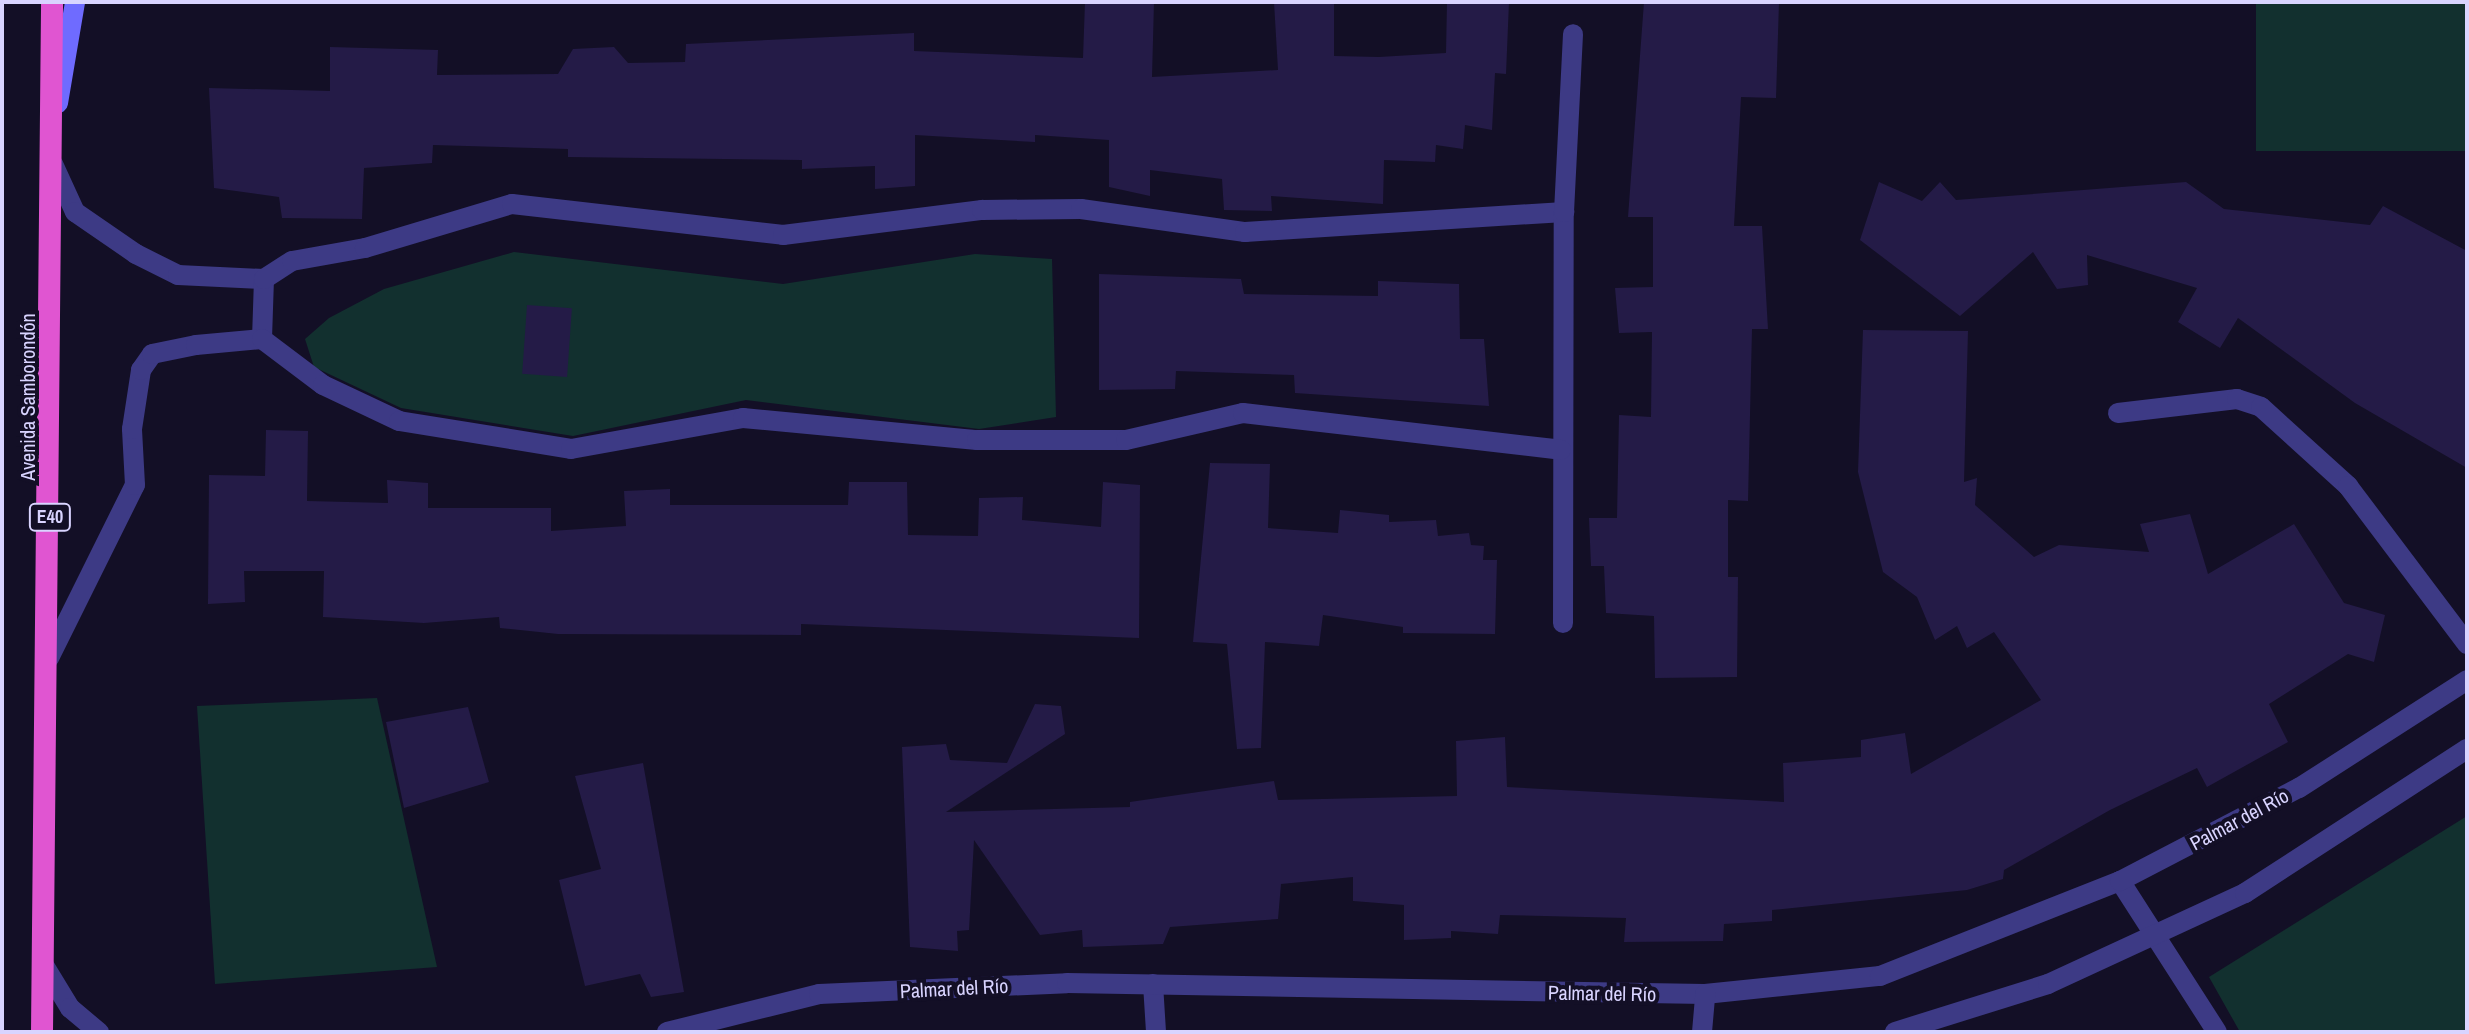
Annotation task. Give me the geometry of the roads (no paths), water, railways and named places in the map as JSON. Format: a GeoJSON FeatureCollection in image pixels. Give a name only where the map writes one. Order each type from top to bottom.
{"type":"FeatureCollection","features":[{"type":"Feature","properties":{"kind":"highway","name":"Avenida Samborondón"},"geometry":{"type":"LineString","coordinates":[[42,1032],[49,658],[52,2]]}},
{"type":"Feature","properties":{"kind":"main road"},"geometry":{"type":"LineString","coordinates":[[53,134],[75,2]]}},
{"type":"Feature","properties":{"kind":"street"},"geometry":{"type":"LineString","coordinates":[[1563,623],[1561,450],[1564,212],[1573,34]]}},
{"type":"Feature","properties":{"kind":"street"},"geometry":{"type":"LineString","coordinates":[[53,164],[75,212],[136,254],[178,275],[264,279],[292,261],[365,248],[512,204],[783,235],[982,210],[1081,209],[1245,232],[1564,212]]}},
{"type":"Feature","properties":{"kind":"street"},"geometry":{"type":"LineString","coordinates":[[262,339],[264,279]]}},
{"type":"Feature","properties":{"kind":"street"},"geometry":{"type":"LineString","coordinates":[[49,658],[135,485],[132,429],[141,370],[152,354],[262,339],[323,385],[399,421],[571,449],[743,418],[977,440],[1126,440],[1243,413],[1561,450]]}},
{"type":"Feature","properties":{"kind":"street"},"geometry":{"type":"LineString","coordinates":[[2118,413],[2237,399],[2261,407],[2348,486],[2467,644]]}},
{"type":"Feature","properties":{"kind":"street","name":"Palmar del Río"},"geometry":{"type":"LineString","coordinates":[[667,1032],[819,994],[1153,984],[1705,994],[1880,976],[2120,881],[2299,788],[2467,680]]}},
{"type":"Feature","properties":{"kind":"street"},"geometry":{"type":"LineString","coordinates":[[1895,1032],[2048,984],[2245,893],[2467,749]]}},
{"type":"Feature","properties":{"kind":"street"},"geometry":{"type":"LineString","coordinates":[[2120,881],[2217,1032]]}},
{"type":"Feature","properties":{"kind":"street"},"geometry":{"type":"LineString","coordinates":[[43,898],[45,978],[99,1032]]}},
{"type":"Feature","properties":{"kind":"street"},"geometry":{"type":"LineString","coordinates":[[1153,984],[1156,1032]]}},
{"type":"Feature","properties":{"kind":"street"},"geometry":{"type":"LineString","coordinates":[[1702,1032],[1705,994]]}}]}
